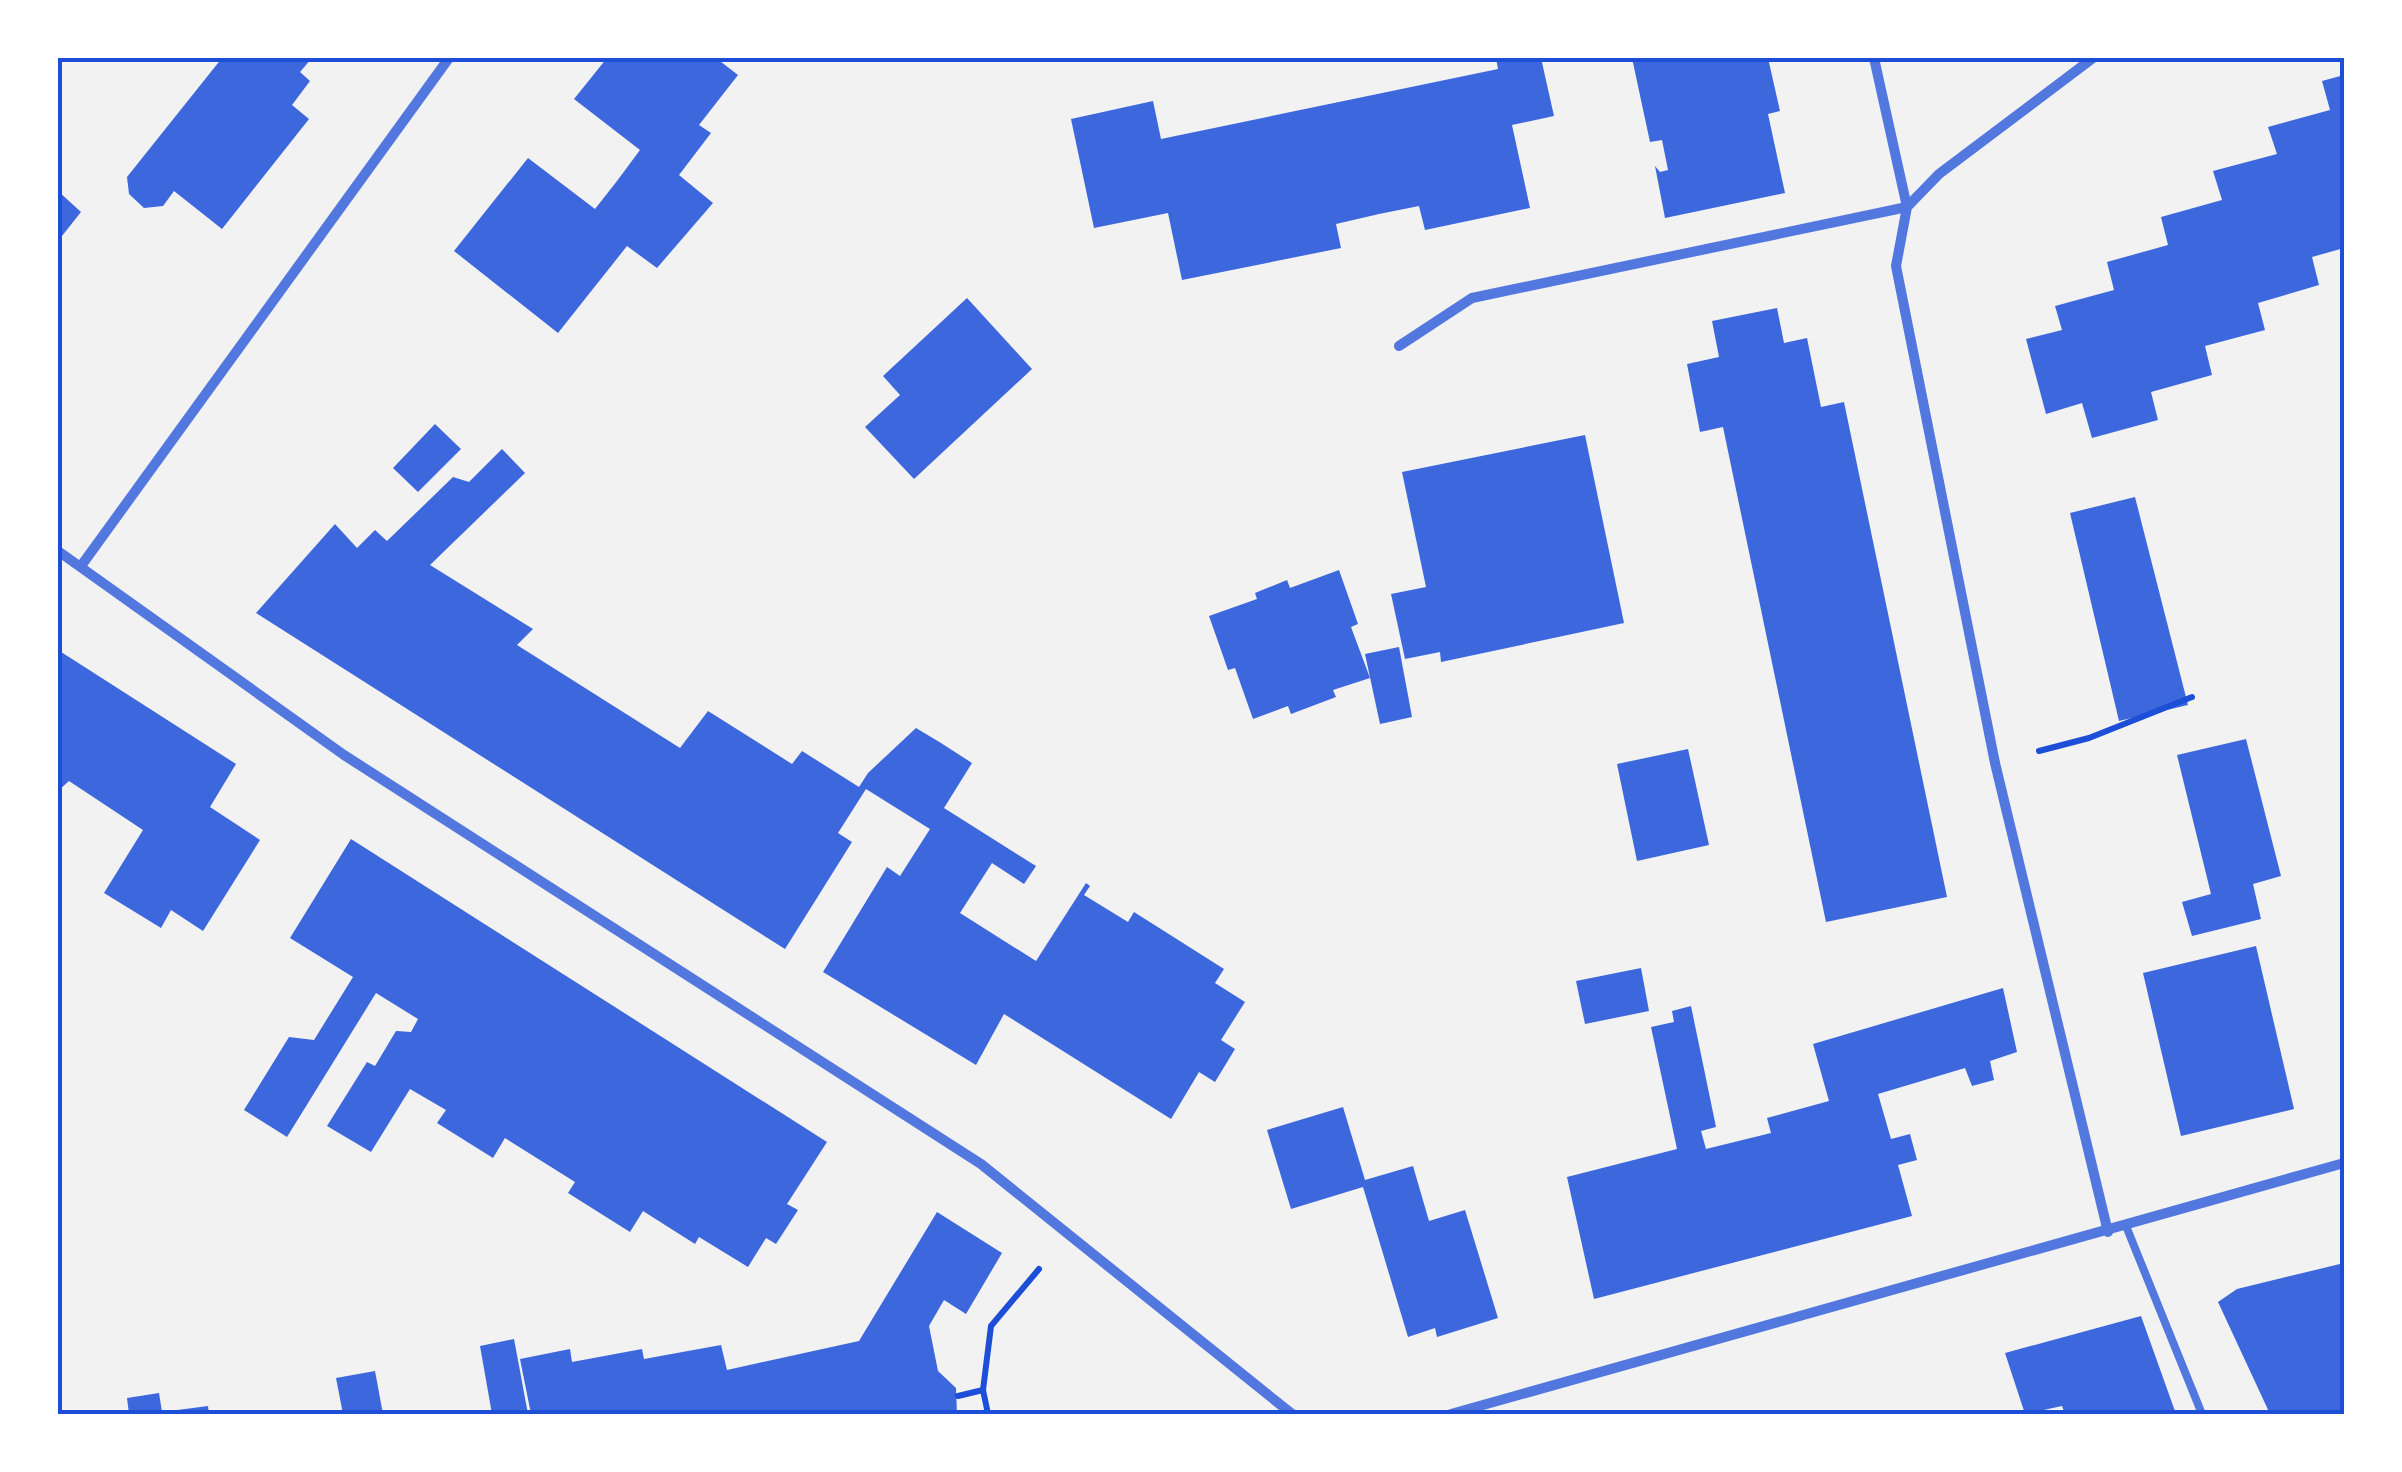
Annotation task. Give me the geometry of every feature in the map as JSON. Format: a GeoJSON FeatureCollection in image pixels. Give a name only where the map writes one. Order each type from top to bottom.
{"type":"FeatureCollection","features":[{"type":"Feature","properties":{"kind":"street"},"geometry":{"type":"LineString","coordinates":[[81,566],[449,58]]}},
{"type":"Feature","properties":{"kind":"street"},"geometry":{"type":"LineString","coordinates":[[1874,58],[1907,206],[1896,266],[1995,763],[2108,1232]]}},
{"type":"Feature","properties":{"kind":"street"},"geometry":{"type":"LineString","coordinates":[[1398,346],[1472,298],[1907,206],[1939,174],[2093,58]]}},
{"type":"Feature","properties":{"kind":"street"},"geometry":{"type":"LineString","coordinates":[[58,551],[344,754],[981,1164],[1292,1414]]}},
{"type":"Feature","properties":{"kind":"street"},"geometry":{"type":"LineString","coordinates":[[1451,1414],[2108,1232],[2344,1162]]}},
{"type":"Feature","properties":{"kind":"lane"},"geometry":{"type":"LineString","coordinates":[[2126,1226],[2202,1414]]}},
{"type":"Feature","properties":{"kind":"path"},"geometry":{"type":"LineString","coordinates":[[1995,763],[2089,738],[2192,697]]}},
{"type":"Feature","properties":{"kind":"path"},"geometry":{"type":"LineString","coordinates":[[988,1414],[982,1390],[992,1326],[1070,1234]]}},
{"type":"Feature","properties":{"kind":"path"},"geometry":{"type":"LineString","coordinates":[[958,1396],[982,1390]]}},
{"type":"Feature","properties":{"kind":"building"},"geometry":{"type":"Polygon","coordinates":[[[222,58],[312,58],[300,72],[310,81],[292,105],[309,119],[222,229],[174,191],[163,206],[144,208],[129,194],[127,177],[222,58]]]}},
{"type":"Feature","properties":{"kind":"building"},"geometry":{"type":"Polygon","coordinates":[[[607,58],[716,58],[738,75],[699,125],[711,133],[679,175],[713,203],[657,268],[627,246],[558,333],[454,251],[528,158],[595,209],[640,150],[574,99],[607,58]]]}},
{"type":"Feature","properties":{"kind":"building"},"geometry":{"type":"Polygon","coordinates":[[[1496,58],[1541,58],[1554,116],[1512,125],[1530,208],[1425,230],[1419,206],[1379,214],[1336,224],[1341,248],[1182,280],[1168,213],[1094,228],[1071,119],[1153,101],[1161,139],[1498,69],[1496,58]]]}},
{"type":"Feature","properties":{"kind":"building"},"geometry":{"type":"Polygon","coordinates":[[[1632,58],[1768,58],[1780,111],[1768,114],[1785,193],[1665,218],[1655,166],[1660,172],[1668,170],[1662,140],[1650,142],[1632,58]]]}},
{"type":"Feature","properties":{"kind":"building"},"geometry":{"type":"Polygon","coordinates":[[[2344,75],[2344,248],[2312,257],[2319,285],[2258,303],[2265,330],[2205,346],[2212,375],[2151,392],[2158,420],[2092,438],[2082,403],[2046,414],[2026,339],[2062,330],[2055,306],[2114,290],[2107,262],[2168,245],[2161,217],[2222,200],[2213,171],[2277,154],[2268,127],[2330,110],[2322,81],[2344,75]]]}},
{"type":"Feature","properties":{"kind":"building"},"geometry":{"type":"Polygon","coordinates":[[[58,191],[81,212],[58,241],[58,191]]]}},
{"type":"Feature","properties":{"kind":"building"},"geometry":{"type":"Polygon","coordinates":[[[967,298],[1032,369],[914,479],[865,427],[900,395],[883,376],[967,298]]]}},
{"type":"Feature","properties":{"kind":"building"},"geometry":{"type":"Polygon","coordinates":[[[1777,308],[1784,343],[1807,338],[1821,407],[1844,402],[1947,897],[1826,922],[1723,427],[1700,432],[1687,364],[1719,357],[1712,321],[1777,308]]]}},
{"type":"Feature","properties":{"kind":"building"},"geometry":{"type":"Polygon","coordinates":[[[435,424],[461,449],[418,492],[393,468],[435,424]]]}},
{"type":"Feature","properties":{"kind":"building"},"geometry":{"type":"Polygon","coordinates":[[[1585,435],[1624,623],[1441,662],[1440,652],[1405,659],[1391,594],[1426,587],[1402,472],[1585,435]]]}},
{"type":"Feature","properties":{"kind":"building"},"geometry":{"type":"Polygon","coordinates":[[[502,449],[525,473],[430,565],[533,629],[517,645],[680,748],[708,711],[792,764],[802,751],[859,787],[868,773],[916,728],[941,743],[972,763],[944,808],[1036,866],[1024,884],[992,863],[960,913],[1036,961],[1086,883],[1090,886],[1084,895],[1128,922],[1134,912],[1224,969],[1215,983],[1245,1002],[1221,1040],[1235,1049],[1215,1082],[1199,1072],[1171,1119],[1004,1014],[976,1065],[823,972],[887,867],[900,876],[930,829],[866,789],[838,833],[852,842],[785,949],[256,613],[335,524],[357,548],[375,530],[387,541],[453,477],[469,482],[502,449]]]}},
{"type":"Feature","properties":{"kind":"building"},"geometry":{"type":"Polygon","coordinates":[[[2135,497],[2188,705],[2119,721],[2070,513],[2135,497]]]}},
{"type":"Feature","properties":{"kind":"building"},"geometry":{"type":"Polygon","coordinates":[[[1339,570],[1358,624],[1351,627],[1370,678],[1333,690],[1336,697],[1291,714],[1288,706],[1253,719],[1235,668],[1228,670],[1209,616],[1257,599],[1255,593],[1287,580],[1290,588],[1339,570]]]}},
{"type":"Feature","properties":{"kind":"building"},"geometry":{"type":"Polygon","coordinates":[[[1399,647],[1412,717],[1380,724],[1365,654],[1399,647]]]}},
{"type":"Feature","properties":{"kind":"building"},"geometry":{"type":"Polygon","coordinates":[[[58,650],[236,764],[210,807],[260,840],[203,931],[171,910],[161,928],[104,893],[143,830],[69,781],[58,791],[58,650]]]}},
{"type":"Feature","properties":{"kind":"building"},"geometry":{"type":"Polygon","coordinates":[[[2246,739],[2281,876],[2253,884],[2261,919],[2192,936],[2182,902],[2211,894],[2177,755],[2246,739]]]}},
{"type":"Feature","properties":{"kind":"building"},"geometry":{"type":"Polygon","coordinates":[[[1688,749],[1709,845],[1637,861],[1617,764],[1688,749]]]}},
{"type":"Feature","properties":{"kind":"building"},"geometry":{"type":"Polygon","coordinates":[[[351,839],[827,1142],[787,1204],[798,1210],[776,1244],[766,1238],[748,1267],[699,1237],[695,1244],[643,1211],[630,1232],[568,1193],[575,1182],[505,1138],[493,1158],[437,1123],[446,1110],[410,1089],[371,1152],[327,1126],[367,1062],[375,1066],[396,1031],[411,1032],[418,1019],[376,993],[287,1137],[244,1110],[289,1037],[314,1040],[353,977],[290,938],[351,839]]]}},
{"type":"Feature","properties":{"kind":"building"},"geometry":{"type":"Polygon","coordinates":[[[2256,946],[2294,1109],[2181,1136],[2143,973],[2256,946]]]}},
{"type":"Feature","properties":{"kind":"building"},"geometry":{"type":"Polygon","coordinates":[[[1641,968],[1649,1011],[1585,1024],[1576,981],[1641,968]]]}},
{"type":"Feature","properties":{"kind":"building"},"geometry":{"type":"Polygon","coordinates":[[[2003,988],[2017,1052],[1990,1061],[1994,1080],[1972,1086],[1965,1068],[1878,1094],[1891,1139],[1910,1134],[1917,1160],[1898,1165],[1912,1216],[1594,1299],[1567,1177],[1677,1149],[1651,1027],[1674,1022],[1672,1011],[1691,1006],[1716,1127],[1701,1131],[1706,1149],[1771,1133],[1767,1118],[1829,1101],[1813,1044],[2003,988]]]}},
{"type":"Feature","properties":{"kind":"building"},"geometry":{"type":"Polygon","coordinates":[[[1343,1107],[1365,1180],[1413,1166],[1429,1221],[1465,1210],[1498,1318],[1437,1337],[1435,1328],[1408,1337],[1363,1187],[1291,1209],[1267,1130],[1343,1107]]]}},
{"type":"Feature","properties":{"kind":"building"},"geometry":{"type":"Polygon","coordinates":[[[937,1212],[1002,1253],[966,1314],[944,1300],[929,1326],[938,1371],[956,1388],[957,1414],[531,1414],[520,1359],[570,1349],[572,1362],[642,1349],[644,1359],[721,1345],[727,1370],[859,1341],[937,1212]]]}},
{"type":"Feature","properties":{"kind":"building"},"geometry":{"type":"Polygon","coordinates":[[[2344,1263],[2344,1414],[2270,1414],[2218,1302],[2237,1289],[2344,1263]]]}},
{"type":"Feature","properties":{"kind":"building"},"geometry":{"type":"Polygon","coordinates":[[[2141,1316],[2176,1414],[2065,1414],[2062,1406],[2025,1414],[2005,1353],[2141,1316]]]}},
{"type":"Feature","properties":{"kind":"building"},"geometry":{"type":"Polygon","coordinates":[[[514,1339],[528,1414],[492,1414],[480,1346],[514,1339]]]}},
{"type":"Feature","properties":{"kind":"building"},"geometry":{"type":"Polygon","coordinates":[[[375,1371],[383,1414],[343,1414],[336,1378],[375,1371]]]}},
{"type":"Feature","properties":{"kind":"building"},"geometry":{"type":"Polygon","coordinates":[[[159,1393],[162,1412],[208,1406],[209,1414],[129,1414],[127,1398],[159,1393]]]}}]}
